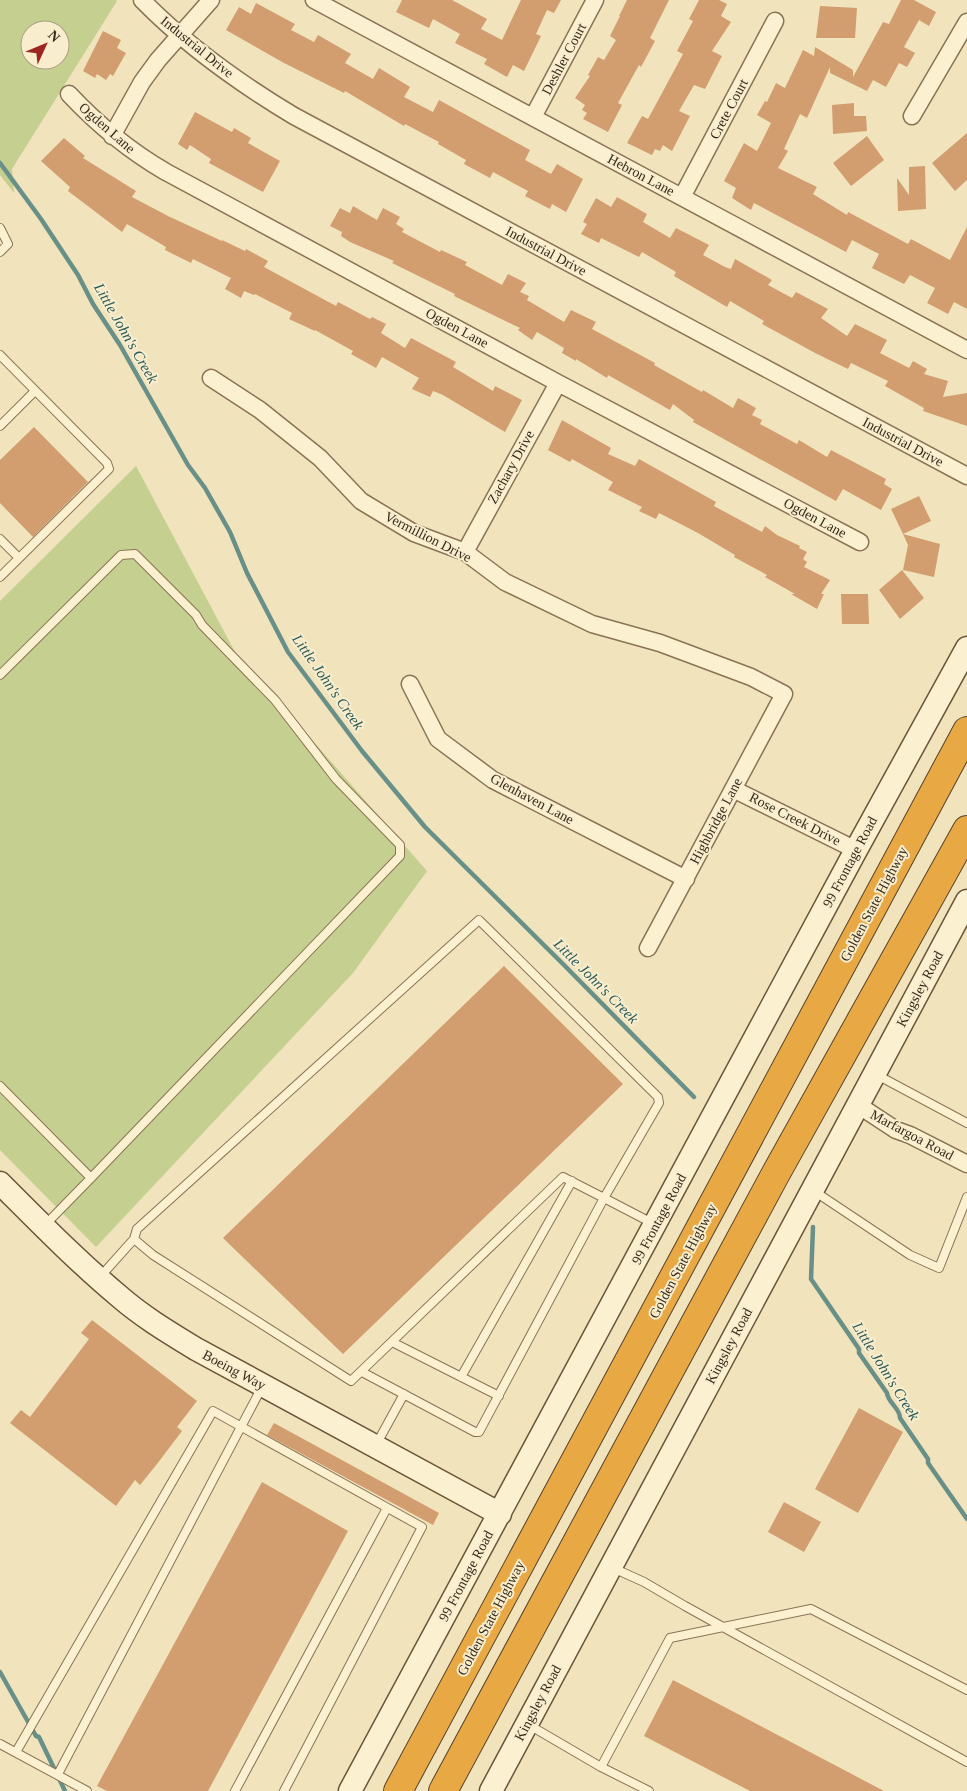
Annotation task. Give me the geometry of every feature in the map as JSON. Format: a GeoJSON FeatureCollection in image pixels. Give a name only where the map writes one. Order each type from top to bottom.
{"type":"FeatureCollection","features":[{"type":"Feature","properties":{"kind":"highway","name":"Golden State Highway"},"geometry":{"type":"LineString","coordinates":[[398,1791],[967,731]]}},
{"type":"Feature","properties":{"kind":"highway"},"geometry":{"type":"LineString","coordinates":[[442,1791],[775,1175],[967,830]]}},
{"type":"Feature","properties":{"kind":"street","name":"Industrial Drive"},"geometry":{"type":"LineString","coordinates":[[142,0],[180,36],[214,64],[254,92],[294,116],[967,476]]}},
{"type":"Feature","properties":{"kind":"street"},"geometry":{"type":"LineString","coordinates":[[112,136],[142,82],[210,0]]}},
{"type":"Feature","properties":{"kind":"street","name":"Hebron Lane"},"geometry":{"type":"LineString","coordinates":[[314,0],[967,350]]}},
{"type":"Feature","properties":{"kind":"street","name":"Deshler Court"},"geometry":{"type":"LineString","coordinates":[[533,118],[595,0]]}},
{"type":"Feature","properties":{"kind":"street","name":"Crete Court"},"geometry":{"type":"LineString","coordinates":[[682,197],[775,21]]}},
{"type":"Feature","properties":{"kind":"street"},"geometry":{"type":"LineString","coordinates":[[912,116],[967,22]]}},
{"type":"Feature","properties":{"kind":"street","name":"Ogden Lane"},"geometry":{"type":"LineString","coordinates":[[69,94],[112,136],[166,172],[860,542]]}},
{"type":"Feature","properties":{"kind":"street","name":"Vermillion Drive"},"geometry":{"type":"LineString","coordinates":[[211,378],[260,410],[320,458],[360,501],[414,533],[465,552],[505,582],[592,624],[660,643],[751,677],[784,694]]}},
{"type":"Feature","properties":{"kind":"street","name":"Zachary Drive"},"geometry":{"type":"LineString","coordinates":[[465,552],[558,382]]}},
{"type":"Feature","properties":{"kind":"street","name":"99 Frontage Road"},"geometry":{"type":"LineString","coordinates":[[350,1791],[856,850],[967,648]]}},
{"type":"Feature","properties":{"kind":"street","name":"Glenhaven Lane"},"geometry":{"type":"LineString","coordinates":[[410,684],[438,739],[493,780],[686,878]]}},
{"type":"Feature","properties":{"kind":"street","name":"Highbridge Lane"},"geometry":{"type":"LineString","coordinates":[[648,948],[784,694]]}},
{"type":"Feature","properties":{"kind":"street","name":"Rose Creek Drive"},"geometry":{"type":"LineString","coordinates":[[733,789],[856,850]]}},
{"type":"Feature","properties":{"kind":"street","name":"Kingsley Road"},"geometry":{"type":"LineString","coordinates":[[492,1791],[967,901]]}},
{"type":"Feature","properties":{"kind":"street","name":"Marfargoa Road"},"geometry":{"type":"LineString","coordinates":[[858,1105],[896,1130],[910,1134],[967,1164]]}},
{"type":"Feature","properties":{"kind":"street","name":"Boeing Way"},"geometry":{"type":"LineString","coordinates":[[0,1182],[99,1279],[151,1320],[196,1349],[500,1514]]}},
{"type":"Feature","properties":{"kind":"lane"},"geometry":{"type":"LineString","coordinates":[[0,228],[8,244],[0,252]]}},
{"type":"Feature","properties":{"kind":"lane"},"geometry":{"type":"LineString","coordinates":[[0,355],[107,463],[109,469],[0,577]]}},
{"type":"Feature","properties":{"kind":"lane"},"geometry":{"type":"LineString","coordinates":[[0,426],[35,391]]}},
{"type":"Feature","properties":{"kind":"lane"},"geometry":{"type":"LineString","coordinates":[[0,539],[19,558]]}},
{"type":"Feature","properties":{"kind":"lane"},"geometry":{"type":"LineString","coordinates":[[0,675],[121,555],[135,554],[196,614],[202,625],[274,700],[336,778],[400,845],[400,856],[44,1226]]}},
{"type":"Feature","properties":{"kind":"lane"},"geometry":{"type":"LineString","coordinates":[[99,1279],[134,1239],[138,1230],[479,920],[658,1097],[659,1103],[604,1198],[479,1432],[475,1432],[362,1372]]}},
{"type":"Feature","properties":{"kind":"lane"},"geometry":{"type":"LineString","coordinates":[[875,1074],[967,1123]]}},
{"type":"Feature","properties":{"kind":"lane"},"geometry":{"type":"LineString","coordinates":[[0,1086],[91,1178]]}},
{"type":"Feature","properties":{"kind":"lane"},"geometry":{"type":"LineString","coordinates":[[134,1239],[153,1255],[352,1381],[563,1177],[655,1225]]}},
{"type":"Feature","properties":{"kind":"lane"},"geometry":{"type":"LineString","coordinates":[[461,1377],[572,1181]]}},
{"type":"Feature","properties":{"kind":"lane"},"geometry":{"type":"LineString","coordinates":[[813,1190],[910,1255],[939,1268],[967,1197]]}},
{"type":"Feature","properties":{"kind":"lane"},"geometry":{"type":"LineString","coordinates":[[392,1342],[499,1396]]}},
{"type":"Feature","properties":{"kind":"lane"},"geometry":{"type":"LineString","coordinates":[[58,1774],[262,1385]]}},
{"type":"Feature","properties":{"kind":"lane"},"geometry":{"type":"LineString","coordinates":[[375,1446],[404,1394]]}},
{"type":"Feature","properties":{"kind":"lane"},"geometry":{"type":"LineString","coordinates":[[16,1752],[213,1411],[422,1527],[284,1791]]}},
{"type":"Feature","properties":{"kind":"lane"},"geometry":{"type":"LineString","coordinates":[[235,1791],[387,1508]]}},
{"type":"Feature","properties":{"kind":"lane"},"geometry":{"type":"LineString","coordinates":[[611,1567],[644,1582],[723,1628],[967,1762]]}},
{"type":"Feature","properties":{"kind":"lane"},"geometry":{"type":"LineString","coordinates":[[601,1767],[670,1638],[811,1608],[967,1690]]}},
{"type":"Feature","properties":{"kind":"lane"},"geometry":{"type":"LineString","coordinates":[[527,1724],[601,1767],[649,1791]]}},
{"type":"Feature","properties":{"kind":"lane"},"geometry":{"type":"LineString","coordinates":[[0,1744],[87,1791]]}},
{"type":"Feature","properties":{"kind":"green space"},"geometry":{"type":"Polygon","coordinates":[[[0,0],[116,0],[12,169],[14,193],[0,175],[0,0]]]}},
{"type":"Feature","properties":{"kind":"green space"},"geometry":{"type":"Polygon","coordinates":[[[136,466],[235,652],[427,871],[353,973],[96,1247],[0,1150],[0,601],[136,466]]]}},
{"type":"Feature","properties":{"kind":"building"},"geometry":{"type":"Polygon","coordinates":[[[402,0],[452,0],[487,19],[481,29],[502,40],[521,0],[561,0],[554,13],[547,10],[536,34],[541,36],[524,71],[513,65],[507,77],[484,64],[487,59],[455,43],[460,34],[433,19],[429,28],[396,12],[402,0]]]}},
{"type":"Feature","properties":{"kind":"building"},"geometry":{"type":"Polygon","coordinates":[[[627,0],[669,0],[650,38],[655,41],[618,103],[622,105],[608,132],[583,119],[587,113],[582,110],[585,105],[575,98],[590,76],[588,75],[598,57],[604,60],[616,40],[610,36],[627,0]]]}},
{"type":"Feature","properties":{"kind":"building"},"geometry":{"type":"Polygon","coordinates":[[[699,0],[719,0],[727,4],[721,16],[731,22],[712,51],[722,56],[705,89],[694,85],[679,111],[690,116],[672,151],[663,145],[660,151],[655,149],[652,155],[627,143],[642,116],[648,119],[683,54],[677,51],[693,21],[689,19],[699,0]]]}},
{"type":"Feature","properties":{"kind":"building"},"geometry":{"type":"Polygon","coordinates":[[[901,0],[914,0],[936,12],[929,26],[919,20],[904,47],[915,53],[907,67],[899,63],[886,87],[873,80],[867,91],[830,73],[830,67],[807,118],[800,114],[784,149],[788,151],[778,168],[817,187],[813,194],[847,215],[848,212],[908,244],[911,239],[950,260],[967,227],[967,309],[954,302],[948,314],[927,303],[935,288],[910,275],[904,284],[872,268],[879,254],[852,240],[846,252],[754,203],[751,210],[732,198],[736,188],[724,181],[744,143],[757,151],[771,123],[757,115],[765,101],[767,102],[776,83],[785,88],[803,50],[814,56],[815,47],[853,70],[853,77],[883,22],[889,24],[901,0]]]}},
{"type":"Feature","properties":{"kind":"building"},"geometry":{"type":"Polygon","coordinates":[[[256,3],[295,24],[291,30],[314,42],[318,35],[351,54],[345,63],[373,79],[379,68],[410,87],[404,97],[433,112],[439,100],[530,150],[525,160],[551,174],[557,164],[583,179],[566,212],[552,204],[550,209],[525,196],[528,191],[493,172],[490,178],[464,164],[466,160],[438,144],[439,142],[405,124],[404,126],[345,91],[344,93],[284,63],[226,30],[239,7],[251,14],[256,3]]]}},
{"type":"Feature","properties":{"kind":"building"},"geometry":{"type":"Polygon","coordinates":[[[820,6],[857,8],[855,38],[816,38],[820,6]]]}},
{"type":"Feature","properties":{"kind":"building"},"geometry":{"type":"Polygon","coordinates":[[[103,31],[121,40],[117,48],[126,53],[113,76],[110,74],[106,80],[97,74],[95,78],[83,71],[103,31]]]}},
{"type":"Feature","properties":{"kind":"building"},"geometry":{"type":"Polygon","coordinates":[[[854,103],[854,116],[866,116],[867,131],[833,134],[832,105],[854,103]]]}},
{"type":"Feature","properties":{"kind":"building"},"geometry":{"type":"Polygon","coordinates":[[[195,112],[232,132],[234,128],[251,138],[248,143],[280,161],[263,192],[209,163],[211,159],[190,145],[187,150],[178,144],[195,112]]]}},
{"type":"Feature","properties":{"kind":"building"},"geometry":{"type":"Polygon","coordinates":[[[967,133],[967,180],[955,191],[932,163],[967,133]]]}},
{"type":"Feature","properties":{"kind":"building"},"geometry":{"type":"Polygon","coordinates":[[[867,136],[884,160],[851,186],[833,163],[867,136]]]}},
{"type":"Feature","properties":{"kind":"building"},"geometry":{"type":"Polygon","coordinates":[[[64,138],[85,156],[83,158],[136,191],[132,197],[222,241],[245,251],[246,249],[268,261],[264,267],[336,306],[338,302],[370,319],[372,317],[386,324],[381,333],[405,348],[411,338],[456,362],[453,367],[493,391],[495,386],[522,400],[505,432],[443,395],[433,391],[430,397],[412,389],[419,378],[382,357],[376,368],[351,354],[353,351],[315,330],[289,319],[292,313],[255,294],[244,291],[241,298],[225,289],[231,278],[193,259],[191,263],[165,250],[166,247],[127,224],[122,232],[68,191],[70,187],[41,161],[64,138]]]}},
{"type":"Feature","properties":{"kind":"building"},"geometry":{"type":"Polygon","coordinates":[[[925,166],[926,209],[898,211],[897,178],[909,195],[909,167],[925,166]]]}},
{"type":"Feature","properties":{"kind":"building"},"geometry":{"type":"Polygon","coordinates":[[[617,197],[647,214],[643,222],[670,238],[676,228],[709,245],[703,255],[725,267],[731,269],[735,259],[772,280],[768,285],[792,298],[796,292],[828,309],[821,318],[847,336],[855,324],[887,340],[880,353],[909,368],[913,361],[927,369],[924,374],[948,381],[943,397],[967,393],[967,426],[923,411],[924,408],[885,386],[888,381],[851,363],[848,369],[817,354],[762,324],[764,321],[730,301],[727,307],[674,276],[676,272],[642,252],[639,257],[601,238],[599,243],[581,234],[587,224],[583,222],[596,198],[611,207],[617,197]]]}},
{"type":"Feature","properties":{"kind":"building"},"geometry":{"type":"Polygon","coordinates":[[[353,206],[377,220],[383,208],[400,217],[396,224],[404,229],[402,232],[440,252],[441,250],[467,262],[465,265],[502,285],[508,274],[526,283],[520,292],[529,296],[527,300],[564,322],[571,310],[596,322],[592,329],[655,363],[654,365],[702,392],[703,390],[733,408],[738,398],[756,408],[752,415],[762,420],[760,424],[797,444],[799,440],[827,457],[831,450],[886,479],[884,484],[892,489],[881,510],[843,489],[836,501],[693,422],[694,420],[673,404],[670,410],[608,375],[607,378],[576,359],[576,361],[562,353],[564,348],[537,332],[532,340],[518,330],[520,328],[392,263],[394,261],[350,242],[341,236],[342,232],[330,226],[340,208],[350,213],[353,206]]]}},
{"type":"Feature","properties":{"kind":"building"},"geometry":{"type":"Polygon","coordinates":[[[562,420],[611,448],[608,454],[635,466],[639,459],[716,502],[714,506],[762,532],[765,526],[777,535],[800,546],[799,548],[807,552],[803,559],[807,562],[804,567],[830,580],[821,594],[824,594],[817,609],[765,577],[767,575],[734,557],[735,555],[698,533],[659,513],[656,519],[639,511],[642,507],[608,490],[613,482],[572,459],[570,462],[548,450],[562,420]]]}},
{"type":"Feature","properties":{"kind":"building"},"geometry":{"type":"Polygon","coordinates":[[[34,427],[88,482],[33,537],[0,503],[0,460],[34,427]]]}},
{"type":"Feature","properties":{"kind":"building"},"geometry":{"type":"Polygon","coordinates":[[[919,496],[931,521],[903,534],[891,509],[919,496]]]}},
{"type":"Feature","properties":{"kind":"building"},"geometry":{"type":"Polygon","coordinates":[[[903,534],[940,544],[934,577],[903,570],[908,545],[903,534]]]}},
{"type":"Feature","properties":{"kind":"building"},"geometry":{"type":"Polygon","coordinates":[[[902,570],[924,598],[900,619],[879,590],[902,570]]]}},
{"type":"Feature","properties":{"kind":"building"},"geometry":{"type":"Polygon","coordinates":[[[841,594],[868,594],[869,624],[842,624],[841,594]]]}},
{"type":"Feature","properties":{"kind":"building"},"geometry":{"type":"Polygon","coordinates":[[[504,966],[623,1084],[343,1354],[223,1238],[504,966]]]}},
{"type":"Feature","properties":{"kind":"building"},"geometry":{"type":"Polygon","coordinates":[[[92,1320],[197,1401],[177,1427],[182,1431],[157,1464],[140,1485],[135,1480],[116,1506],[10,1423],[21,1410],[30,1417],[89,1339],[81,1333],[92,1320]]]}},
{"type":"Feature","properties":{"kind":"building"},"geometry":{"type":"Polygon","coordinates":[[[859,1408],[903,1432],[858,1513],[815,1489],[859,1408]]]}},
{"type":"Feature","properties":{"kind":"building"},"geometry":{"type":"Polygon","coordinates":[[[274,1423],[439,1513],[433,1525],[267,1435],[274,1423]]]}},
{"type":"Feature","properties":{"kind":"building"},"geometry":{"type":"Polygon","coordinates":[[[262,1482],[348,1531],[208,1791],[107,1791],[97,1786],[262,1482]]]}},
{"type":"Feature","properties":{"kind":"building"},"geometry":{"type":"Polygon","coordinates":[[[784,1502],[821,1522],[804,1552],[768,1532],[784,1502]]]}},
{"type":"Feature","properties":{"kind":"building"},"geometry":{"type":"Polygon","coordinates":[[[673,1680],[884,1791],[750,1791],[644,1736],[673,1680]]]}},
{"type":"Feature","properties":{"kind":"waterway","name":"Little John's Creek"},"geometry":{"type":"LineString","coordinates":[[0,163],[41,219],[78,275],[93,304],[120,345],[188,465],[205,488],[230,532],[247,573],[288,652],[362,751],[425,827],[694,1097]]}},
{"type":"Feature","properties":{"kind":"waterway","name":"Little John's Creek"},"geometry":{"type":"LineString","coordinates":[[813,1227],[811,1279],[887,1393],[900,1418],[928,1459],[928,1463],[967,1519]]}},
{"type":"Feature","properties":{"kind":"waterway"},"geometry":{"type":"LineString","coordinates":[[0,1672],[36,1736],[39,1737],[65,1791]]}}]}
